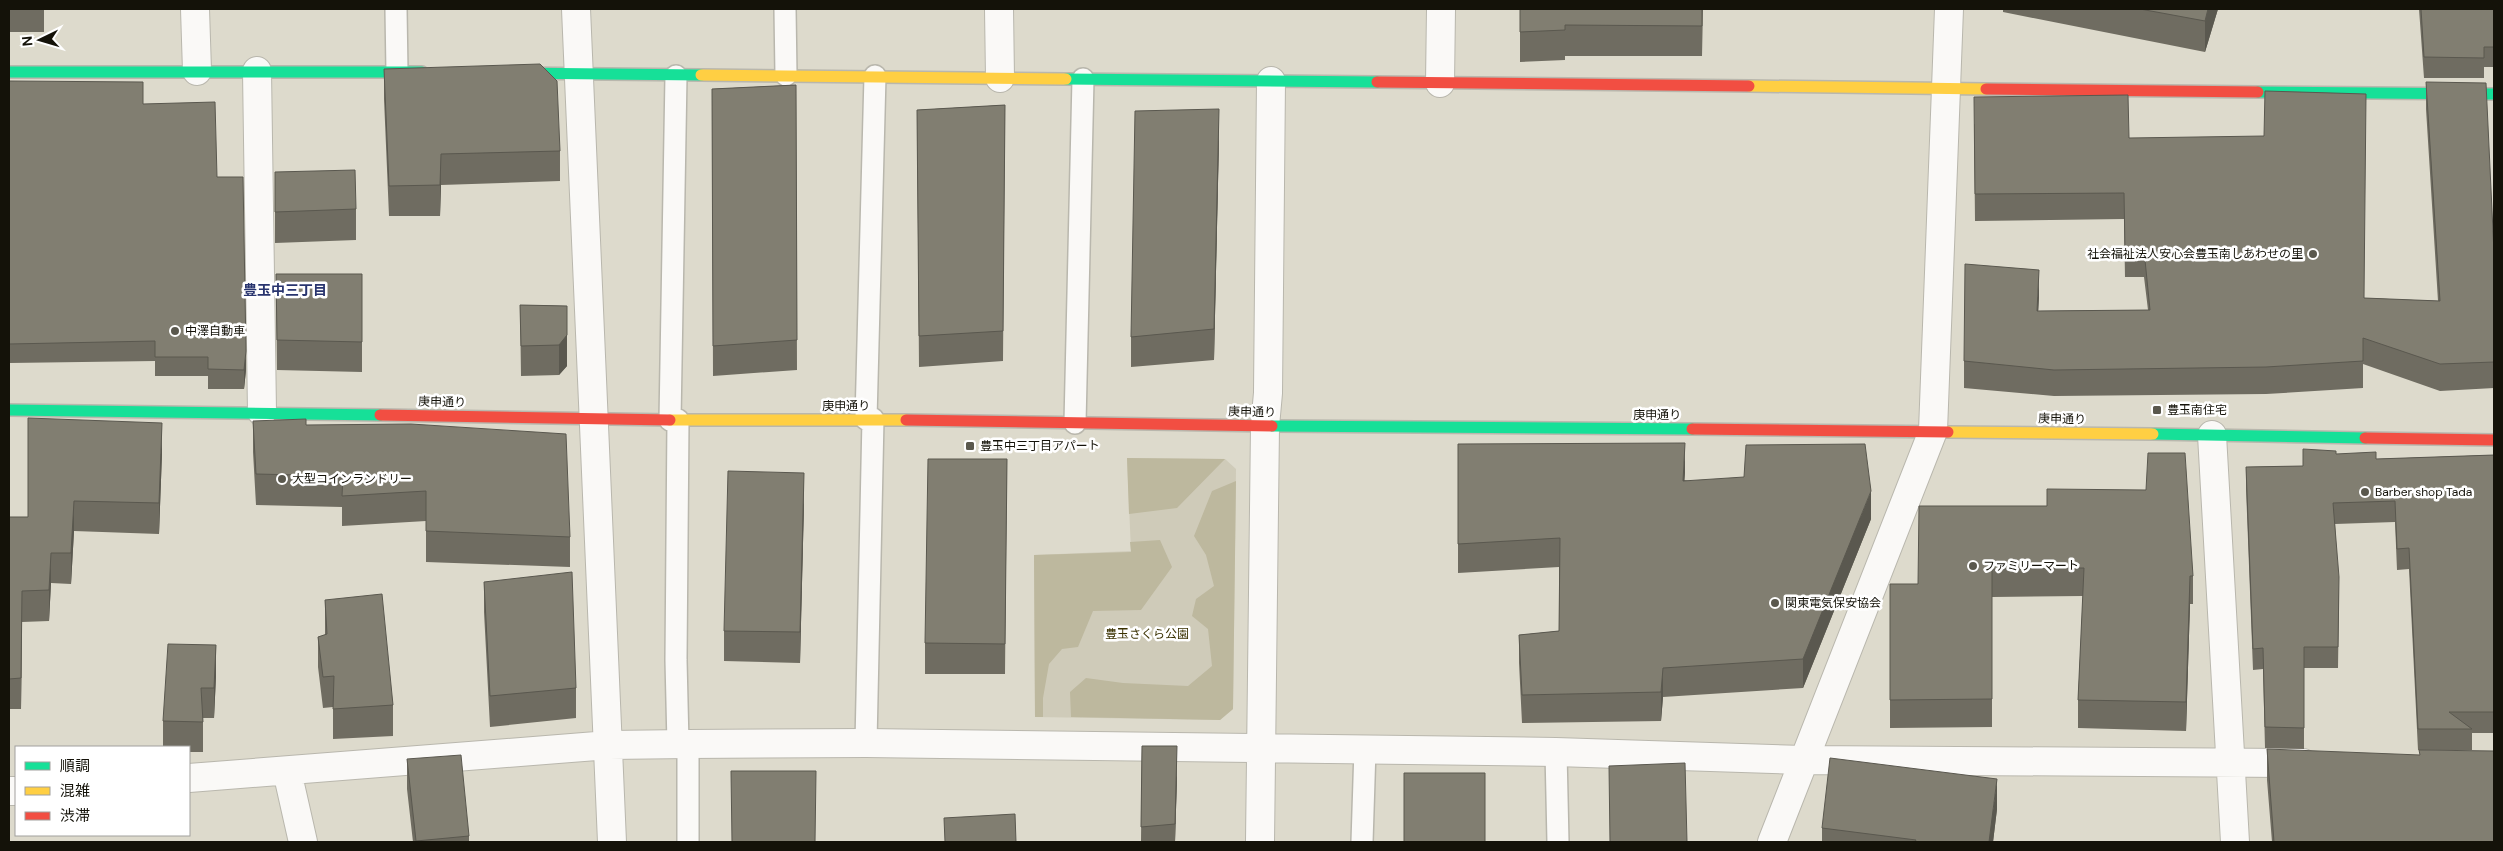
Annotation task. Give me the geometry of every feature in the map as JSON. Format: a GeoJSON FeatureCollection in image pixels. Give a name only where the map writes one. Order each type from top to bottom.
{"type":"FeatureCollection","features":[{"type":"Feature","properties":{"kind":"main road"},"geometry":{"type":"LineString","coordinates":[[9,72],[435,72]]}},
{"type":"Feature","properties":{"kind":"main road"},"geometry":{"type":"LineString","coordinates":[[502,73],[2494,94]]}},
{"type":"Feature","properties":{"kind":"main road","name":"庚申通り"},"geometry":{"type":"LineString","coordinates":[[9,410],[262,412],[596,420],[870,419],[1265,426],[1933,431],[2494,440]]}},
{"type":"Feature","properties":{"kind":"street"},"geometry":{"type":"LineString","coordinates":[[195,9],[196,71]]}},
{"type":"Feature","properties":{"kind":"street"},"geometry":{"type":"LineString","coordinates":[[576,9],[596,420],[612,842]]}},
{"type":"Feature","properties":{"kind":"street"},"geometry":{"type":"LineString","coordinates":[[999,9],[1000,78]]}},
{"type":"Feature","properties":{"kind":"street"},"geometry":{"type":"LineString","coordinates":[[1440,83],[1441,9]]}},
{"type":"Feature","properties":{"kind":"street"},"geometry":{"type":"LineString","coordinates":[[1772,842],[1933,431],[1949,9]]}},
{"type":"Feature","properties":{"kind":"street"},"geometry":{"type":"LineString","coordinates":[[257,71],[262,412]]}},
{"type":"Feature","properties":{"kind":"street"},"geometry":{"type":"LineString","coordinates":[[1260,842],[1265,426],[1268,393],[1271,81]]}},
{"type":"Feature","properties":{"kind":"street"},"geometry":{"type":"LineString","coordinates":[[2212,435],[2235,842]]}},
{"type":"Feature","properties":{"kind":"street"},"geometry":{"type":"LineString","coordinates":[[190,778],[609,745],[683,744],[866,743],[1365,749],[1556,752],[1803,760],[2327,764]]}},
{"type":"Feature","properties":{"kind":"street"},"geometry":{"type":"LineString","coordinates":[[287,770],[303,842]]}},
{"type":"Feature","properties":{"kind":"lane"},"geometry":{"type":"LineString","coordinates":[[396,9],[397,72]]}},
{"type":"Feature","properties":{"kind":"lane"},"geometry":{"type":"LineString","coordinates":[[785,9],[786,75]]}},
{"type":"Feature","properties":{"kind":"lane"},"geometry":{"type":"LineString","coordinates":[[676,76],[674,420],[676,660],[688,842]]}},
{"type":"Feature","properties":{"kind":"lane"},"geometry":{"type":"LineString","coordinates":[[866,743],[875,76]]}},
{"type":"Feature","properties":{"kind":"lane"},"geometry":{"type":"LineString","coordinates":[[1075,423],[1083,79]]}},
{"type":"Feature","properties":{"kind":"lane"},"geometry":{"type":"LineString","coordinates":[[1362,842],[1365,749]]}},
{"type":"Feature","properties":{"kind":"lane"},"geometry":{"type":"LineString","coordinates":[[1556,752],[1558,842]]}},
{"type":"Feature","properties":{"kind":"green space","name":"豊玉さくら公園"},"geometry":{"type":"Polygon","coordinates":[[[1127,458],[1225,459],[1236,469],[1233,709],[1220,720],[1035,717],[1034,555],[1131,551],[1127,458]]]}},
{"type":"Feature","properties":{"kind":"shaded area"},"geometry":{"type":"Polygon","coordinates":[[[1127,458],[1225,459],[1177,508],[1129,514],[1127,458]]]}},
{"type":"Feature","properties":{"kind":"shaded area"},"geometry":{"type":"Polygon","coordinates":[[[1236,481],[1233,709],[1220,720],[1071,717],[1070,692],[1086,678],[1123,683],[1188,686],[1212,666],[1208,629],[1192,616],[1196,599],[1214,586],[1206,555],[1194,536],[1212,491],[1236,481]]]}},
{"type":"Feature","properties":{"kind":"shaded area"},"geometry":{"type":"Polygon","coordinates":[[[1160,540],[1172,567],[1141,610],[1093,611],[1078,647],[1062,649],[1049,664],[1043,698],[1043,717],[1035,717],[1034,555],[1131,552],[1130,542],[1160,540]]]}},
{"type":"Feature","properties":{"kind":"building"},"geometry":{"type":"Polygon","coordinates":[[[1520,9],[1702,9],[1702,26],[1565,25],[1565,30],[1520,32],[1520,9]]]}},
{"type":"Feature","properties":{"kind":"building"},"geometry":{"type":"Polygon","coordinates":[[[2140,9],[2208,9],[2205,21],[2140,9]]]}},
{"type":"Feature","properties":{"kind":"building"},"geometry":{"type":"Polygon","coordinates":[[[2421,9],[2494,9],[2494,47],[2484,47],[2484,58],[2424,57],[2421,9]]]}},
{"type":"Feature","properties":{"kind":"building"},"geometry":{"type":"Polygon","coordinates":[[[540,64],[557,81],[560,151],[441,154],[440,185],[389,186],[384,69],[540,64]]]}},
{"type":"Feature","properties":{"kind":"building"},"geometry":{"type":"Polygon","coordinates":[[[9,81],[143,82],[143,104],[215,102],[217,177],[243,177],[246,351],[244,370],[208,369],[208,357],[155,357],[155,341],[9,344],[9,81]]]}},
{"type":"Feature","properties":{"kind":"building"},"geometry":{"type":"Polygon","coordinates":[[[2426,82],[2486,83],[2494,253],[2494,362],[2440,364],[2363,338],[2363,361],[2266,367],[2054,370],[1964,361],[1965,264],[2039,270],[2037,311],[2150,310],[2144,250],[2125,251],[2124,193],[1975,194],[1974,97],[2128,95],[2129,138],[2264,136],[2265,91],[2366,94],[2364,298],[2440,301],[2426,82]]]}},
{"type":"Feature","properties":{"kind":"building"},"geometry":{"type":"Polygon","coordinates":[[[796,85],[797,340],[713,346],[712,89],[796,85]]]}},
{"type":"Feature","properties":{"kind":"building"},"geometry":{"type":"Polygon","coordinates":[[[1005,105],[1003,331],[919,336],[917,110],[1005,105]]]}},
{"type":"Feature","properties":{"kind":"building"},"geometry":{"type":"Polygon","coordinates":[[[1219,109],[1214,329],[1131,337],[1135,111],[1219,109]]]}},
{"type":"Feature","properties":{"kind":"building"},"geometry":{"type":"Polygon","coordinates":[[[355,170],[356,209],[275,212],[275,172],[355,170]]]}},
{"type":"Feature","properties":{"kind":"building"},"geometry":{"type":"Polygon","coordinates":[[[276,274],[362,274],[362,342],[277,340],[276,274]]]}},
{"type":"Feature","properties":{"kind":"building"},"geometry":{"type":"Polygon","coordinates":[[[520,305],[567,306],[567,335],[559,345],[521,346],[520,305]]]}},
{"type":"Feature","properties":{"kind":"building"},"geometry":{"type":"Polygon","coordinates":[[[28,418],[162,423],[159,503],[74,501],[71,553],[51,553],[49,590],[22,591],[21,678],[9,679],[9,517],[28,517],[28,418]]]}},
{"type":"Feature","properties":{"kind":"building"},"geometry":{"type":"Polygon","coordinates":[[[306,419],[306,425],[411,424],[566,434],[570,537],[426,531],[426,491],[342,496],[343,476],[256,474],[253,421],[306,419]]]}},
{"type":"Feature","properties":{"kind":"building"},"geometry":{"type":"Polygon","coordinates":[[[1685,443],[1683,481],[1744,477],[1746,445],[1865,444],[1871,491],[1803,659],[1663,668],[1661,692],[1522,695],[1519,635],[1559,631],[1560,538],[1458,544],[1458,444],[1685,443]]]}},
{"type":"Feature","properties":{"kind":"building"},"geometry":{"type":"Polygon","coordinates":[[[2303,449],[2336,451],[2336,454],[2376,452],[2376,459],[2494,455],[2494,712],[2449,712],[2472,729],[2418,729],[2409,548],[2397,549],[2395,501],[2333,503],[2339,577],[2338,647],[2304,647],[2304,728],[2265,727],[2263,648],[2253,649],[2246,467],[2303,466],[2303,449]]]}},
{"type":"Feature","properties":{"kind":"building"},"geometry":{"type":"Polygon","coordinates":[[[2148,453],[2185,453],[2193,576],[2190,576],[2186,702],[2078,700],[2084,568],[1992,569],[1992,699],[1890,700],[1890,584],[1918,584],[1919,506],[2047,506],[2047,489],[2146,490],[2148,453]]]}},
{"type":"Feature","properties":{"kind":"building"},"geometry":{"type":"Polygon","coordinates":[[[928,459],[1007,459],[1005,644],[925,643],[928,459]]]}},
{"type":"Feature","properties":{"kind":"building"},"geometry":{"type":"Polygon","coordinates":[[[728,471],[804,473],[800,632],[724,631],[728,471]]]}},
{"type":"Feature","properties":{"kind":"building"},"geometry":{"type":"Polygon","coordinates":[[[572,572],[576,688],[490,696],[484,582],[572,572]]]}},
{"type":"Feature","properties":{"kind":"building"},"geometry":{"type":"Polygon","coordinates":[[[382,594],[393,705],[333,709],[334,676],[323,677],[318,637],[327,634],[325,600],[382,594]]]}},
{"type":"Feature","properties":{"kind":"building"},"geometry":{"type":"Polygon","coordinates":[[[168,644],[216,645],[214,688],[201,688],[203,722],[163,721],[168,644]]]}},
{"type":"Feature","properties":{"kind":"building"},"geometry":{"type":"Polygon","coordinates":[[[1142,746],[1177,746],[1175,824],[1141,827],[1142,746]]]}},
{"type":"Feature","properties":{"kind":"building"},"geometry":{"type":"Polygon","coordinates":[[[2267,749],[2420,755],[2419,750],[2494,751],[2494,842],[2274,842],[2267,749]]]}},
{"type":"Feature","properties":{"kind":"building"},"geometry":{"type":"Polygon","coordinates":[[[461,755],[469,836],[416,841],[407,759],[461,755]]]}},
{"type":"Feature","properties":{"kind":"building"},"geometry":{"type":"Polygon","coordinates":[[[1830,758],[1997,779],[1989,842],[1915,842],[1916,840],[1822,828],[1830,758]]]}},
{"type":"Feature","properties":{"kind":"building"},"geometry":{"type":"Polygon","coordinates":[[[1685,763],[1687,842],[1610,842],[1609,766],[1685,763]]]}},
{"type":"Feature","properties":{"kind":"building"},"geometry":{"type":"Polygon","coordinates":[[[731,771],[816,771],[815,842],[732,842],[731,771]]]}},
{"type":"Feature","properties":{"kind":"building"},"geometry":{"type":"Polygon","coordinates":[[[1404,773],[1485,773],[1485,842],[1404,842],[1404,773]]]}},
{"type":"Feature","properties":{"kind":"building"},"geometry":{"type":"Polygon","coordinates":[[[1015,814],[1016,842],[945,842],[944,818],[1015,814]]]}},
{"type":"Feature","properties":{"kind":"traffic: fast"},"geometry":{"type":"LineString","coordinates":[[9,72],[422,72]]}},
{"type":"Feature","properties":{"kind":"traffic: fast"},"geometry":{"type":"LineString","coordinates":[[513,73],[701,75]]}},
{"type":"Feature","properties":{"kind":"traffic: fast"},"geometry":{"type":"LineString","coordinates":[[1066,79],[1377,82]]}},
{"type":"Feature","properties":{"kind":"traffic: fast"},"geometry":{"type":"LineString","coordinates":[[2258,92],[2494,94]]}},
{"type":"Feature","properties":{"kind":"traffic: fast"},"geometry":{"type":"LineString","coordinates":[[9,410],[380,415]]}},
{"type":"Feature","properties":{"kind":"traffic: fast"},"geometry":{"type":"LineString","coordinates":[[1272,426],[1692,429]]}},
{"type":"Feature","properties":{"kind":"traffic: fast"},"geometry":{"type":"LineString","coordinates":[[2153,434],[2365,438]]}},
{"type":"Feature","properties":{"kind":"traffic: slow"},"geometry":{"type":"LineString","coordinates":[[701,75],[1066,79]]}},
{"type":"Feature","properties":{"kind":"traffic: slow"},"geometry":{"type":"LineString","coordinates":[[1749,86],[1986,89]]}},
{"type":"Feature","properties":{"kind":"traffic: slow"},"geometry":{"type":"LineString","coordinates":[[670,420],[906,420]]}},
{"type":"Feature","properties":{"kind":"traffic: slow"},"geometry":{"type":"LineString","coordinates":[[1948,432],[2153,434]]}},
{"type":"Feature","properties":{"kind":"traffic: jam"},"geometry":{"type":"LineString","coordinates":[[1377,82],[1749,86]]}},
{"type":"Feature","properties":{"kind":"traffic: jam"},"geometry":{"type":"LineString","coordinates":[[1986,89],[2258,92]]}},
{"type":"Feature","properties":{"kind":"traffic: jam"},"geometry":{"type":"LineString","coordinates":[[380,415],[670,420]]}},
{"type":"Feature","properties":{"kind":"traffic: jam"},"geometry":{"type":"LineString","coordinates":[[906,420],[1272,426]]}},
{"type":"Feature","properties":{"kind":"traffic: jam"},"geometry":{"type":"LineString","coordinates":[[1692,429],[1948,432]]}},
{"type":"Feature","properties":{"kind":"traffic: jam"},"geometry":{"type":"LineString","coordinates":[[2365,438],[2494,440]]}},
{"type":"Feature","properties":{"kind":"place","name":"社会福祉法人安心会豊玉南しあわせの里"},"geometry":{"type":"Point","coordinates":[2313,254]}},
{"type":"Feature","properties":{"kind":"place","name":"中澤自動車"},"geometry":{"type":"Point","coordinates":[175,331]}},
{"type":"Feature","properties":{"kind":"place","name":"豊玉南住宅"},"geometry":{"type":"Point","coordinates":[2157,410]}},
{"type":"Feature","properties":{"kind":"place","name":"豊玉中三丁目アパート"},"geometry":{"type":"Point","coordinates":[970,446]}},
{"type":"Feature","properties":{"kind":"place","name":"大型コインランドリー"},"geometry":{"type":"Point","coordinates":[282,479]}},
{"type":"Feature","properties":{"kind":"place","name":"Barber shop Tada"},"geometry":{"type":"Point","coordinates":[2365,492]}},
{"type":"Feature","properties":{"kind":"place","name":"ファミリーマート"},"geometry":{"type":"Point","coordinates":[1973,566]}},
{"type":"Feature","properties":{"kind":"place","name":"関東電気保安協会"},"geometry":{"type":"Point","coordinates":[1775,603]}},
{"type":"Feature","properties":{"kind":"district","name":"豊玉中三丁目"},"geometry":{"type":"Point","coordinates":[285,290]}}]}
